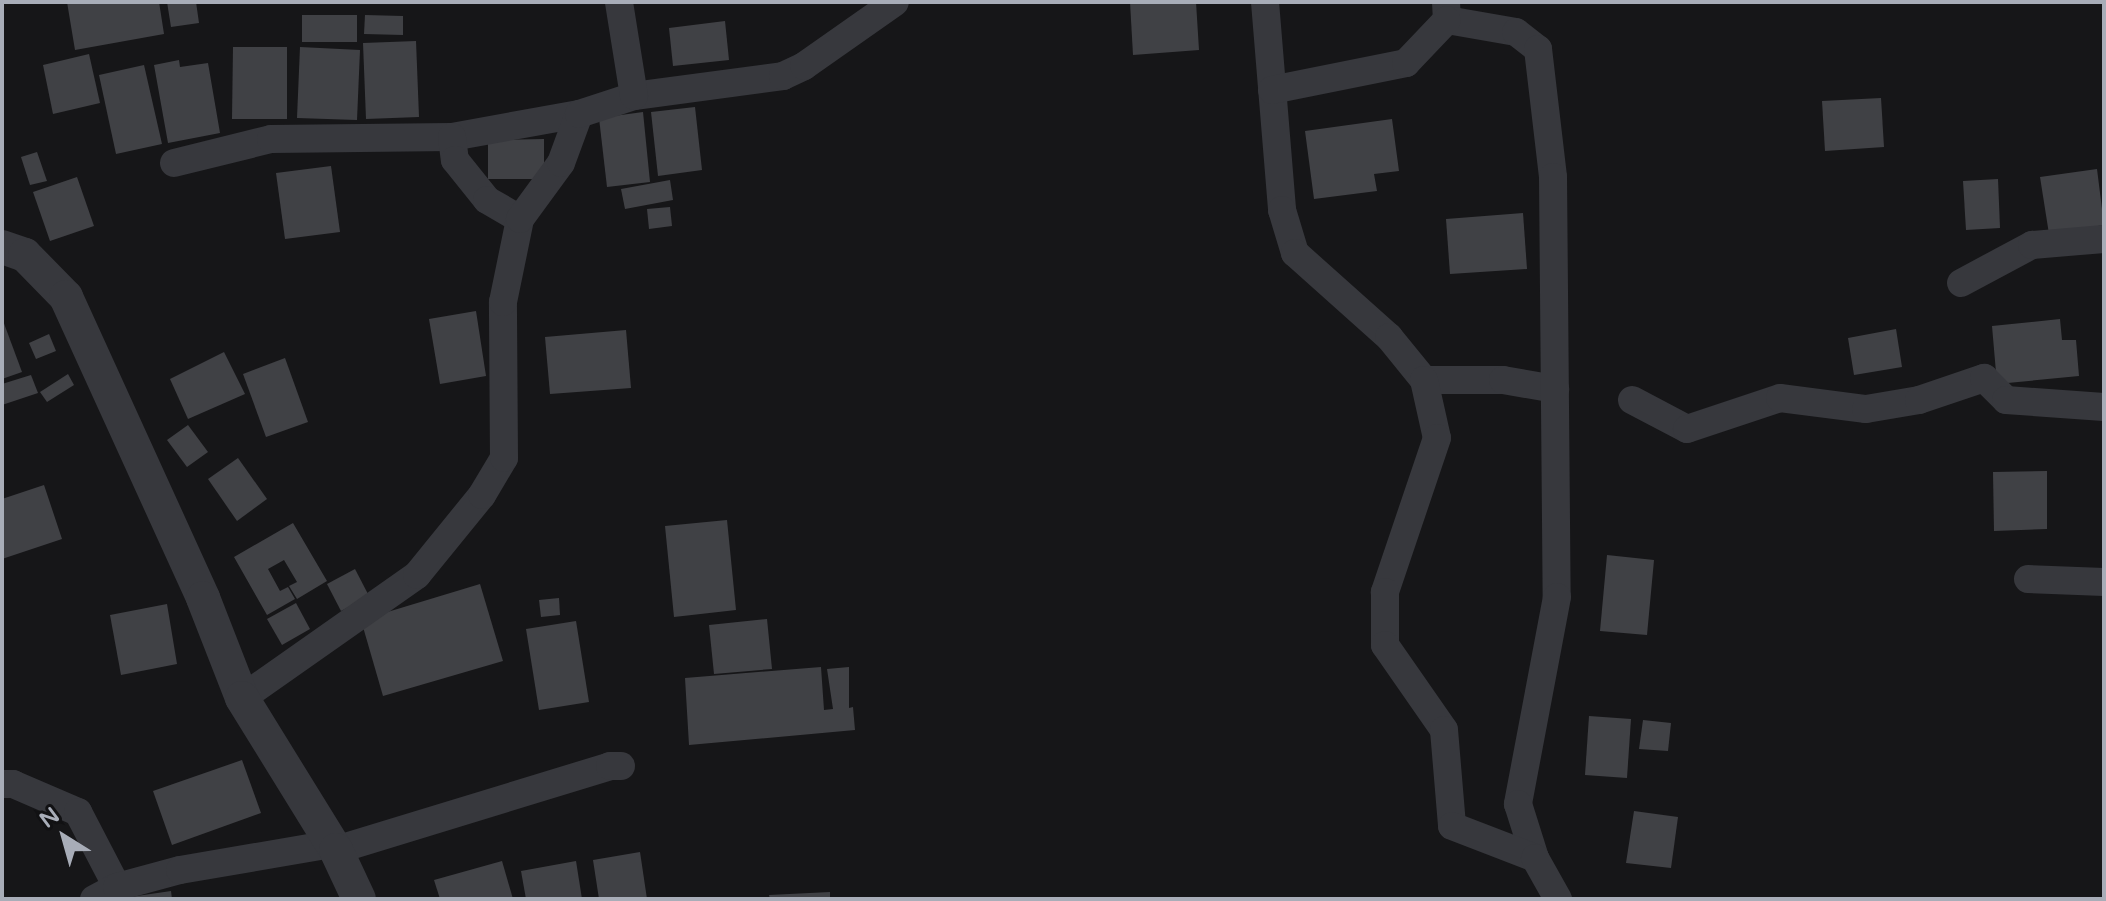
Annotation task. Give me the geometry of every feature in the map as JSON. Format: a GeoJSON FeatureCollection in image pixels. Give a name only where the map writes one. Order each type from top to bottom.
{"type":"FeatureCollection","features":[{"type":"Feature","properties":{"kind":"street"},"geometry":{"type":"LineString","coordinates":[[619,2],[634,96]]}},
{"type":"Feature","properties":{"kind":"street"},"geometry":{"type":"LineString","coordinates":[[174,163],[271,139],[452,137],[579,114],[634,96],[783,76],[804,66],[895,2]]}},
{"type":"Feature","properties":{"kind":"street"},"geometry":{"type":"LineString","coordinates":[[1265,2],[1282,210],[1295,253],[1389,337],[1424,380],[1437,438],[1385,592],[1385,645],[1444,730],[1452,826],[1535,858]]}},
{"type":"Feature","properties":{"kind":"street"},"geometry":{"type":"LineString","coordinates":[[1272,90],[1406,63],[1447,11],[1516,32],[1538,49],[1553,177],[1557,597],[1518,804],[1535,858],[1558,899]]}},
{"type":"Feature","properties":{"kind":"street"},"geometry":{"type":"LineString","coordinates":[[242,698],[417,575],[482,495],[504,458],[503,302],[520,219],[561,163],[579,114]]}},
{"type":"Feature","properties":{"kind":"street"},"geometry":{"type":"LineString","coordinates":[[452,137],[455,160],[487,200],[520,219]]}},
{"type":"Feature","properties":{"kind":"street"},"geometry":{"type":"LineString","coordinates":[[1961,283],[2032,245],[2104,239]]}},
{"type":"Feature","properties":{"kind":"street"},"geometry":{"type":"LineString","coordinates":[[2,247],[25,255],[66,297],[203,598],[242,698],[334,847],[359,899]]}},
{"type":"Feature","properties":{"kind":"street"},"geometry":{"type":"LineString","coordinates":[[1632,400],[1687,429],[1780,398],[1866,409],[1919,400],[1984,378],[2006,400],[2104,407]]}},
{"type":"Feature","properties":{"kind":"street"},"geometry":{"type":"LineString","coordinates":[[1424,380],[1503,380],[1555,389]]}},
{"type":"Feature","properties":{"kind":"street"},"geometry":{"type":"LineString","coordinates":[[2028,579],[2104,582]]}},
{"type":"Feature","properties":{"kind":"street"},"geometry":{"type":"LineString","coordinates":[[2,784],[13,784],[78,812],[106,893],[180,870],[334,847],[610,766],[621,766]]}},
{"type":"Feature","properties":{"kind":"building"},"geometry":{"type":"Polygon","coordinates":[[[67,2],[159,2],[164,34],[75,50],[67,2]]]}},
{"type":"Feature","properties":{"kind":"building"},"geometry":{"type":"Polygon","coordinates":[[[167,2],[196,2],[199,23],[171,27],[167,2]]]}},
{"type":"Feature","properties":{"kind":"building"},"geometry":{"type":"Polygon","coordinates":[[[1130,2],[1196,2],[1199,50],[1133,55],[1130,2]]]}},
{"type":"Feature","properties":{"kind":"building"},"geometry":{"type":"Polygon","coordinates":[[[302,15],[357,15],[357,42],[302,42],[302,15]]]}},
{"type":"Feature","properties":{"kind":"building"},"geometry":{"type":"Polygon","coordinates":[[[365,15],[403,16],[403,35],[364,34],[365,15]]]}},
{"type":"Feature","properties":{"kind":"building"},"geometry":{"type":"Polygon","coordinates":[[[725,21],[729,60],[673,66],[669,28],[725,21]]]}},
{"type":"Feature","properties":{"kind":"building"},"geometry":{"type":"Polygon","coordinates":[[[416,41],[419,117],[366,119],[363,43],[416,41]]]}},
{"type":"Feature","properties":{"kind":"building"},"geometry":{"type":"Polygon","coordinates":[[[233,47],[287,47],[287,119],[232,119],[233,47]]]}},
{"type":"Feature","properties":{"kind":"building"},"geometry":{"type":"Polygon","coordinates":[[[300,47],[360,50],[357,120],[297,118],[300,47]]]}},
{"type":"Feature","properties":{"kind":"building"},"geometry":{"type":"Polygon","coordinates":[[[89,54],[100,103],[53,114],[43,65],[89,54]]]}},
{"type":"Feature","properties":{"kind":"building"},"geometry":{"type":"Polygon","coordinates":[[[179,60],[180,67],[208,63],[220,133],[168,143],[154,65],[179,60]]]}},
{"type":"Feature","properties":{"kind":"building"},"geometry":{"type":"Polygon","coordinates":[[[144,65],[162,144],[116,154],[99,75],[144,65]]]}},
{"type":"Feature","properties":{"kind":"building"},"geometry":{"type":"Polygon","coordinates":[[[1881,98],[1884,147],[1825,151],[1822,101],[1881,98]]]}},
{"type":"Feature","properties":{"kind":"building"},"geometry":{"type":"Polygon","coordinates":[[[695,107],[702,170],[658,176],[651,112],[695,107]]]}},
{"type":"Feature","properties":{"kind":"building"},"geometry":{"type":"Polygon","coordinates":[[[643,112],[650,182],[607,187],[599,118],[643,112]]]}},
{"type":"Feature","properties":{"kind":"building"},"geometry":{"type":"Polygon","coordinates":[[[1392,119],[1399,171],[1374,174],[1377,191],[1314,199],[1305,131],[1392,119]]]}},
{"type":"Feature","properties":{"kind":"building"},"geometry":{"type":"Polygon","coordinates":[[[544,139],[544,179],[488,179],[488,140],[544,139]]]}},
{"type":"Feature","properties":{"kind":"building"},"geometry":{"type":"Polygon","coordinates":[[[37,152],[47,181],[30,185],[21,157],[37,152]]]}},
{"type":"Feature","properties":{"kind":"building"},"geometry":{"type":"Polygon","coordinates":[[[331,166],[340,232],[285,239],[276,173],[331,166]]]}},
{"type":"Feature","properties":{"kind":"building"},"geometry":{"type":"Polygon","coordinates":[[[2097,169],[2104,225],[2049,234],[2040,177],[2097,169]]]}},
{"type":"Feature","properties":{"kind":"building"},"geometry":{"type":"Polygon","coordinates":[[[77,177],[94,226],[50,241],[33,192],[77,177]]]}},
{"type":"Feature","properties":{"kind":"building"},"geometry":{"type":"Polygon","coordinates":[[[1998,179],[2000,228],[1966,230],[1963,181],[1998,179]]]}},
{"type":"Feature","properties":{"kind":"building"},"geometry":{"type":"Polygon","coordinates":[[[670,180],[673,200],[625,209],[621,189],[670,180]]]}},
{"type":"Feature","properties":{"kind":"building"},"geometry":{"type":"Polygon","coordinates":[[[670,207],[672,226],[649,229],[647,209],[670,207]]]}},
{"type":"Feature","properties":{"kind":"building"},"geometry":{"type":"Polygon","coordinates":[[[1523,213],[1527,269],[1450,274],[1446,219],[1523,213]]]}},
{"type":"Feature","properties":{"kind":"building"},"geometry":{"type":"Polygon","coordinates":[[[476,311],[486,376],[440,384],[429,319],[476,311]]]}},
{"type":"Feature","properties":{"kind":"building"},"geometry":{"type":"Polygon","coordinates":[[[2,318],[22,372],[2,379],[2,318]]]}},
{"type":"Feature","properties":{"kind":"building"},"geometry":{"type":"Polygon","coordinates":[[[2060,319],[2062,340],[2076,340],[2079,376],[1997,384],[1992,326],[2060,319]]]}},
{"type":"Feature","properties":{"kind":"building"},"geometry":{"type":"Polygon","coordinates":[[[1896,329],[1902,367],[1854,375],[1848,338],[1896,329]]]}},
{"type":"Feature","properties":{"kind":"building"},"geometry":{"type":"Polygon","coordinates":[[[626,330],[631,388],[550,394],[545,337],[626,330]]]}},
{"type":"Feature","properties":{"kind":"building"},"geometry":{"type":"Polygon","coordinates":[[[49,334],[56,351],[36,359],[29,343],[49,334]]]}},
{"type":"Feature","properties":{"kind":"building"},"geometry":{"type":"Polygon","coordinates":[[[224,352],[245,394],[188,419],[170,379],[224,352]]]}},
{"type":"Feature","properties":{"kind":"building"},"geometry":{"type":"Polygon","coordinates":[[[285,358],[308,422],[266,437],[243,374],[285,358]]]}},
{"type":"Feature","properties":{"kind":"building"},"geometry":{"type":"Polygon","coordinates":[[[68,374],[74,385],[47,402],[40,392],[68,374]]]}},
{"type":"Feature","properties":{"kind":"building"},"geometry":{"type":"Polygon","coordinates":[[[31,375],[38,393],[2,405],[2,384],[31,375]]]}},
{"type":"Feature","properties":{"kind":"building"},"geometry":{"type":"Polygon","coordinates":[[[188,425],[208,452],[187,467],[167,440],[188,425]]]}},
{"type":"Feature","properties":{"kind":"building"},"geometry":{"type":"Polygon","coordinates":[[[238,458],[267,499],[237,521],[208,479],[238,458]]]}},
{"type":"Feature","properties":{"kind":"building"},"geometry":{"type":"Polygon","coordinates":[[[2047,471],[2047,529],[1994,531],[1993,472],[2047,471]]]}},
{"type":"Feature","properties":{"kind":"building"},"geometry":{"type":"Polygon","coordinates":[[[44,485],[62,539],[2,559],[2,499],[44,485]]]}},
{"type":"Feature","properties":{"kind":"building"},"geometry":{"type":"Polygon","coordinates":[[[727,520],[736,610],[674,617],[665,526],[727,520]]]}},
{"type":"Feature","properties":{"kind":"building"},"geometry":{"type":"Polygon","coordinates":[[[293,523],[327,581],[297,599],[289,586],[297,582],[284,560],[268,569],[280,591],[288,587],[295,599],[267,615],[234,557],[293,523]]]}},
{"type":"Feature","properties":{"kind":"building"},"geometry":{"type":"Polygon","coordinates":[[[1607,555],[1654,560],[1647,635],[1600,631],[1607,555]]]}},
{"type":"Feature","properties":{"kind":"building"},"geometry":{"type":"Polygon","coordinates":[[[355,569],[369,596],[341,611],[327,584],[355,569]]]}},
{"type":"Feature","properties":{"kind":"building"},"geometry":{"type":"Polygon","coordinates":[[[480,584],[503,661],[383,696],[361,620],[480,584]]]}},
{"type":"Feature","properties":{"kind":"building"},"geometry":{"type":"Polygon","coordinates":[[[559,598],[560,615],[541,617],[539,600],[559,598]]]}},
{"type":"Feature","properties":{"kind":"building"},"geometry":{"type":"Polygon","coordinates":[[[296,603],[310,629],[282,645],[267,619],[296,603]]]}},
{"type":"Feature","properties":{"kind":"building"},"geometry":{"type":"Polygon","coordinates":[[[167,604],[177,664],[121,675],[110,615],[167,604]]]}},
{"type":"Feature","properties":{"kind":"building"},"geometry":{"type":"Polygon","coordinates":[[[767,619],[772,669],[714,674],[709,625],[767,619]]]}},
{"type":"Feature","properties":{"kind":"building"},"geometry":{"type":"Polygon","coordinates":[[[576,621],[589,702],[539,710],[526,629],[576,621]]]}},
{"type":"Feature","properties":{"kind":"building"},"geometry":{"type":"Polygon","coordinates":[[[821,667],[824,710],[833,709],[827,669],[849,667],[849,708],[853,707],[855,730],[689,745],[685,678],[821,667]]]}},
{"type":"Feature","properties":{"kind":"building"},"geometry":{"type":"Polygon","coordinates":[[[1589,716],[1631,719],[1627,778],[1585,775],[1589,716]]]}},
{"type":"Feature","properties":{"kind":"building"},"geometry":{"type":"Polygon","coordinates":[[[1643,720],[1671,723],[1668,751],[1639,749],[1643,720]]]}},
{"type":"Feature","properties":{"kind":"building"},"geometry":{"type":"Polygon","coordinates":[[[242,760],[261,813],[172,845],[153,791],[242,760]]]}},
{"type":"Feature","properties":{"kind":"building"},"geometry":{"type":"Polygon","coordinates":[[[1634,811],[1678,817],[1671,868],[1626,863],[1634,811]]]}},
{"type":"Feature","properties":{"kind":"building"},"geometry":{"type":"Polygon","coordinates":[[[640,852],[647,899],[599,899],[593,860],[640,852]]]}},
{"type":"Feature","properties":{"kind":"building"},"geometry":{"type":"Polygon","coordinates":[[[502,861],[513,899],[440,899],[434,880],[502,861]]]}},
{"type":"Feature","properties":{"kind":"building"},"geometry":{"type":"Polygon","coordinates":[[[576,861],[582,899],[526,899],[521,871],[576,861]]]}},
{"type":"Feature","properties":{"kind":"building"},"geometry":{"type":"Polygon","coordinates":[[[171,891],[172,899],[130,899],[130,897],[171,891]]]}},
{"type":"Feature","properties":{"kind":"building"},"geometry":{"type":"Polygon","coordinates":[[[830,892],[830,899],[770,899],[769,895],[830,892]]]}}]}
